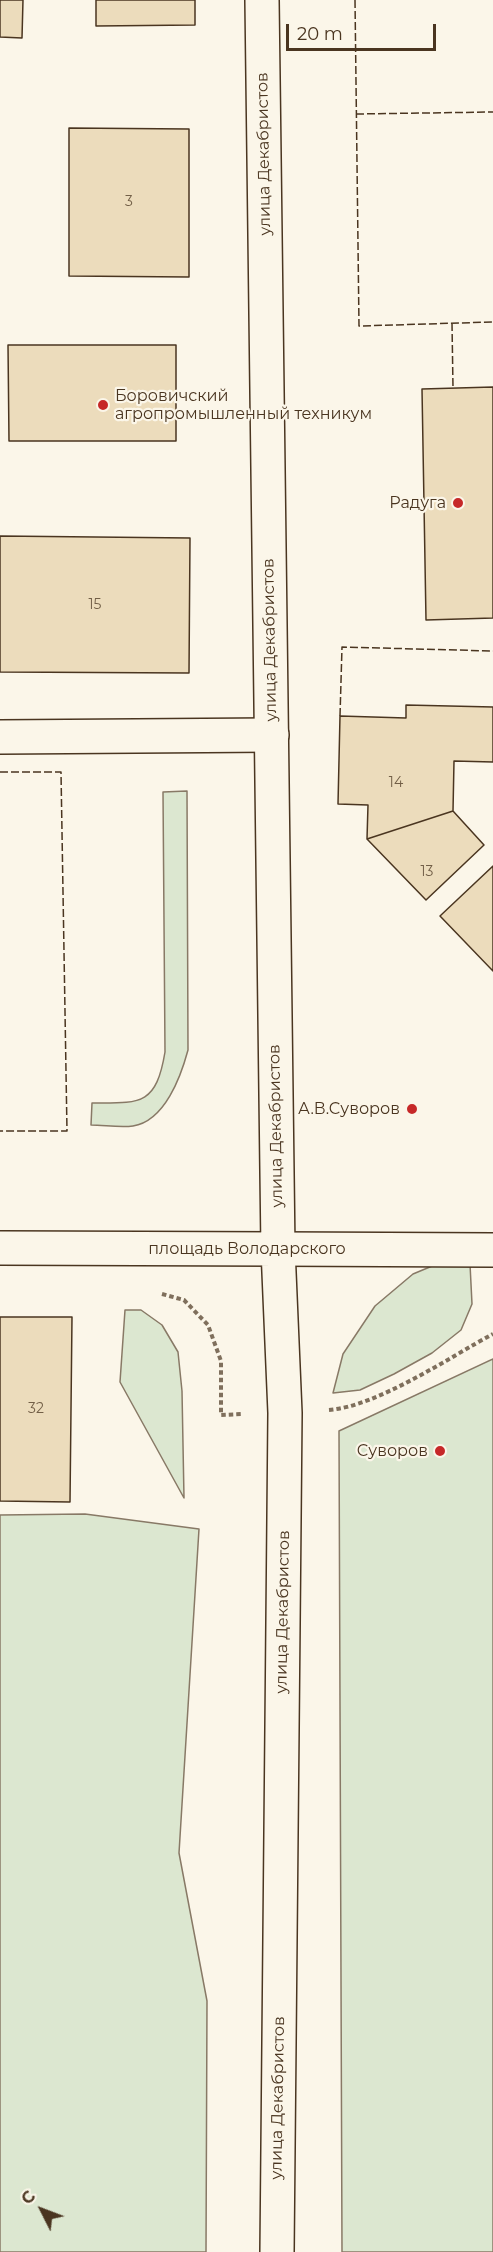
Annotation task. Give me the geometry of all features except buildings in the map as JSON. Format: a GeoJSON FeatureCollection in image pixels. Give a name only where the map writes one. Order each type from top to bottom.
{"type":"FeatureCollection","features":[{"type":"Feature","properties":{"kind":"main road","name":"улица Декабристов"},"geometry":{"type":"LineString","coordinates":[[262,0],[278,1249],[285,1425],[276,2252]]}},
{"type":"Feature","properties":{"kind":"main road"},"geometry":{"type":"LineString","coordinates":[[0,737],[272,735]]}},
{"type":"Feature","properties":{"kind":"main road","name":"площадь Володарского"},"geometry":{"type":"LineString","coordinates":[[0,1248],[493,1250]]}},
{"type":"Feature","properties":{"kind":"green space"},"geometry":{"type":"Polygon","coordinates":[[[187,791],[188,1050],[170,1096],[154,1116],[133,1126],[91,1125],[92,1103],[122,1103],[143,1098],[157,1083],[161,1070],[165,1052],[163,792],[187,791]]]}},
{"type":"Feature","properties":{"kind":"green space"},"geometry":{"type":"Polygon","coordinates":[[[437,1264],[470,1264],[472,1304],[461,1330],[432,1353],[394,1374],[360,1390],[333,1393],[343,1354],[375,1306],[413,1274],[437,1264]]]}},
{"type":"Feature","properties":{"kind":"green space"},"geometry":{"type":"Polygon","coordinates":[[[125,1310],[141,1310],[162,1325],[178,1352],[182,1391],[184,1498],[120,1382],[125,1310]]]}},
{"type":"Feature","properties":{"kind":"green space"},"geometry":{"type":"Polygon","coordinates":[[[493,1359],[493,2252],[342,2252],[339,1431],[493,1359]]]}},
{"type":"Feature","properties":{"kind":"green space"},"geometry":{"type":"Polygon","coordinates":[[[85,1514],[199,1529],[179,1853],[207,2001],[206,2252],[0,2252],[0,1515],[85,1514]]]}},
{"type":"Feature","properties":{"kind":"fence"},"geometry":{"type":"LineString","coordinates":[[355,0],[359,326],[493,322]]}},
{"type":"Feature","properties":{"kind":"fence"},"geometry":{"type":"LineString","coordinates":[[356,114],[493,112]]}},
{"type":"Feature","properties":{"kind":"fence"},"geometry":{"type":"LineString","coordinates":[[452,323],[453,388]]}},
{"type":"Feature","properties":{"kind":"fence"},"geometry":{"type":"LineString","coordinates":[[340,716],[342,647],[493,651]]}},
{"type":"Feature","properties":{"kind":"fence"},"geometry":{"type":"LineString","coordinates":[[0,772],[61,772],[67,1131],[0,1131]]}},
{"type":"Feature","properties":{"kind":"place","name":"Боровичский агропромышленный техникум"},"geometry":{"type":"Point","coordinates":[103,405]}},
{"type":"Feature","properties":{"kind":"place","name":"Радуга"},"geometry":{"type":"Point","coordinates":[458,503]}},
{"type":"Feature","properties":{"kind":"place","name":"А.В.Суворов"},"geometry":{"type":"Point","coordinates":[412,1109]}},
{"type":"Feature","properties":{"kind":"place","name":"Суворов"},"geometry":{"type":"Point","coordinates":[440,1451]}}]}
